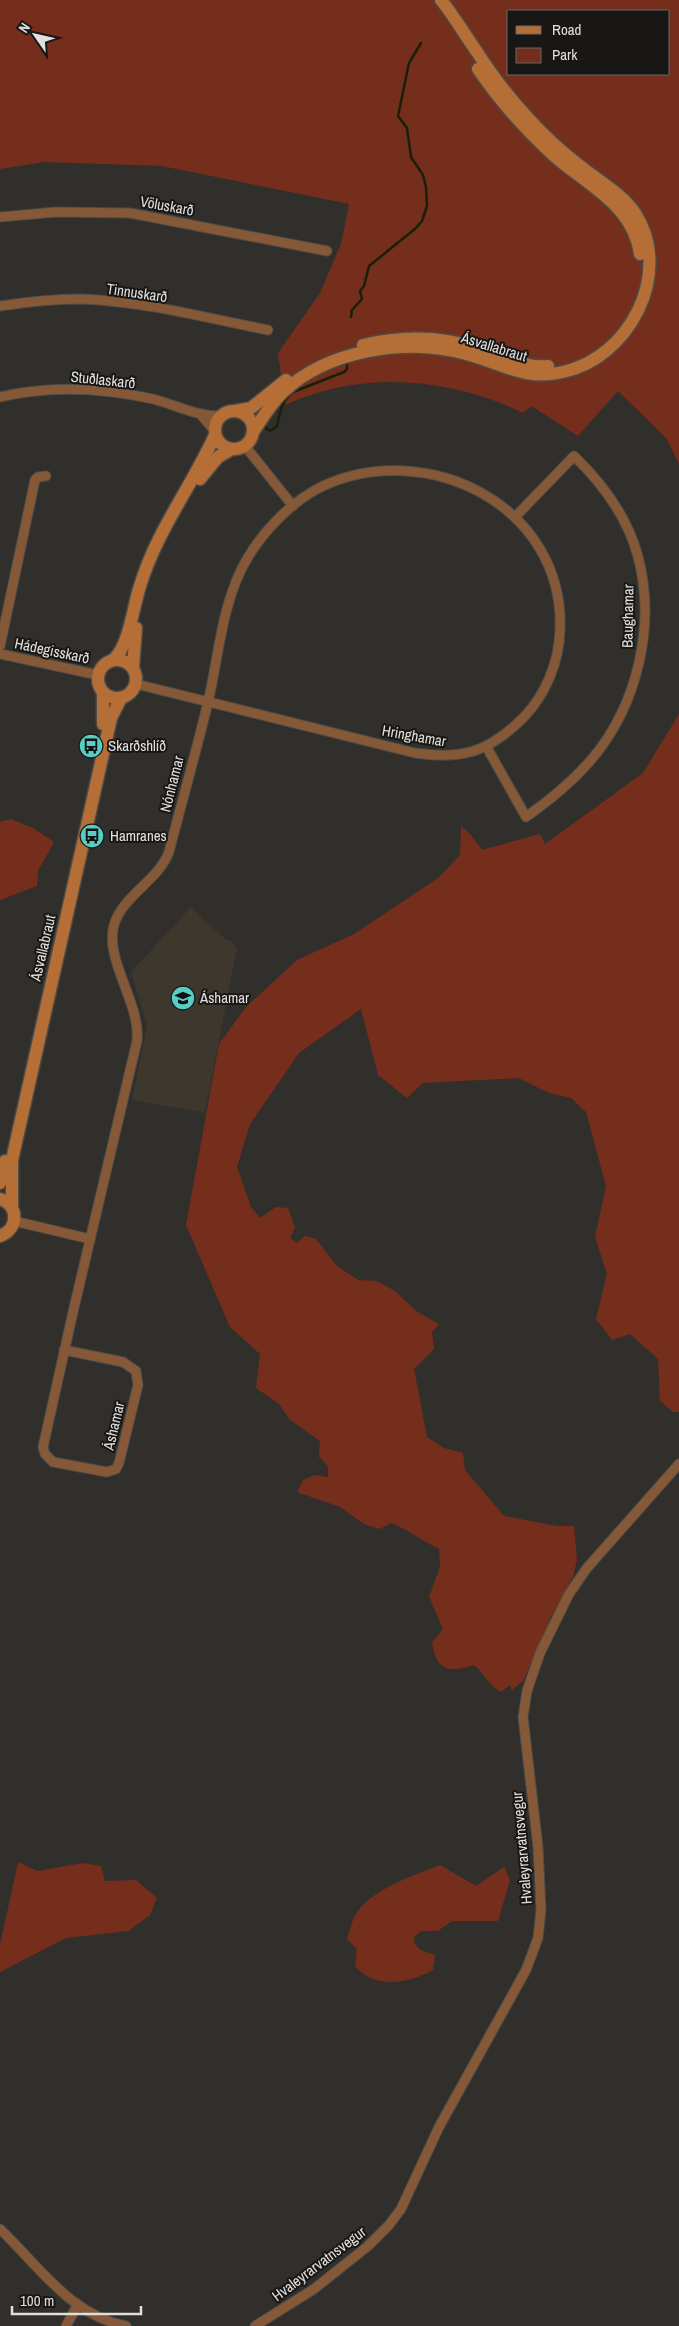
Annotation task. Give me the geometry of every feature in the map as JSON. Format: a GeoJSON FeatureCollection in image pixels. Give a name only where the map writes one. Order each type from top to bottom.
{"type":"FeatureCollection","features":[{"type":"Feature","properties":{"kind":"main road","name":"Ásvallabraut"},"geometry":{"type":"LineString","coordinates":[[235,411],[251,408],[291,375],[310,364],[350,348],[381,340],[401,338],[442,340],[475,348],[520,364],[553,366],[575,361],[596,350],[612,336],[628,314],[638,289],[640,268],[639,249],[629,221],[611,200],[557,158],[515,118],[488,84],[450,26],[442,13],[441,0]]}},
{"type":"Feature","properties":{"kind":"main road","name":"Ásvallabraut"},"geometry":{"type":"LineString","coordinates":[[253,432],[282,392],[320,368],[354,355],[397,347],[436,349],[468,355],[518,373],[540,375],[564,372],[597,358],[615,344],[630,326],[640,306],[647,283],[648,260],[645,236],[635,213],[621,197],[578,164],[528,118],[503,89],[441,0]]}},
{"type":"Feature","properties":{"kind":"main road"},"geometry":{"type":"LineString","coordinates":[[113,660],[124,661],[133,667],[136,672],[136,684],[130,693],[120,698],[114,698],[103,693],[98,682],[98,675],[103,666],[113,660],[122,650],[137,594],[152,552],[176,504],[206,456],[220,416],[235,411],[247,416],[251,421],[253,432],[245,446],[230,450],[218,457],[207,470],[167,536],[146,588],[138,617],[133,667]]}},
{"type":"Feature","properties":{"kind":"main road"},"geometry":{"type":"LineString","coordinates":[[214,433],[220,445],[230,450]]}},
{"type":"Feature","properties":{"kind":"main road","name":"Ásvallabraut"},"geometry":{"type":"LineString","coordinates":[[0,1183],[100,741],[104,711],[103,693]]}},
{"type":"Feature","properties":{"kind":"main road","name":"Ásvallabraut"},"geometry":{"type":"LineString","coordinates":[[13,1215],[11,1171],[14,1151],[111,718],[120,698]]}},
{"type":"Feature","properties":{"kind":"main road"},"geometry":{"type":"LineString","coordinates":[[0,1199],[7,1202],[13,1215],[11,1229],[1,1236]]}},
{"type":"Feature","properties":{"kind":"street","name":"Völuskarð"},"geometry":{"type":"LineString","coordinates":[[0,217],[56,212],[130,214],[327,251]]}},
{"type":"Feature","properties":{"kind":"street","name":"Tinnuskarð"},"geometry":{"type":"LineString","coordinates":[[0,306],[78,299],[110,302],[268,330]]}},
{"type":"Feature","properties":{"kind":"street","name":"Stuðlaskarð"},"geometry":{"type":"LineString","coordinates":[[0,397],[44,390],[88,390],[152,399],[201,415],[220,416]]}},
{"type":"Feature","properties":{"kind":"street"},"geometry":{"type":"LineString","coordinates":[[201,415],[214,433]]}},
{"type":"Feature","properties":{"kind":"street"},"geometry":{"type":"LineString","coordinates":[[245,446],[293,506]]}},
{"type":"Feature","properties":{"kind":"street","name":"Baughamar"},"geometry":{"type":"LineString","coordinates":[[486,746],[526,817],[553,798],[573,779],[592,758],[609,734],[626,703],[637,670],[644,639],[643,581],[636,552],[609,496],[597,478],[574,456],[516,516]]}},
{"type":"Feature","properties":{"kind":"street","name":"Hringhamar"},"geometry":{"type":"LineString","coordinates":[[136,684],[208,702],[415,753],[445,757],[460,755],[486,746],[510,731],[533,707],[550,679],[560,645],[561,612],[554,575],[539,545],[516,516],[494,500],[467,487],[436,476],[407,470],[387,470],[342,479],[322,486],[293,506],[261,538],[247,558],[235,581],[208,702]]}},
{"type":"Feature","properties":{"kind":"street"},"geometry":{"type":"LineString","coordinates":[[0,646],[35,480],[38,477],[46,476]]}},
{"type":"Feature","properties":{"kind":"street","name":"Hádegisskarð"},"geometry":{"type":"LineString","coordinates":[[0,654],[98,675]]}},
{"type":"Feature","properties":{"kind":"street","name":"Nónhamar"},"geometry":{"type":"LineString","coordinates":[[138,892],[161,867],[169,852],[208,702]]}},
{"type":"Feature","properties":{"kind":"street","name":"Áshamar"},"geometry":{"type":"LineString","coordinates":[[64,1350],[123,1362],[136,1370],[138,1385],[127,1437],[119,1464],[112,1471],[107,1472],[52,1462],[45,1454],[43,1447],[64,1350],[137,1041],[138,1023],[112,940],[117,917],[122,908],[138,892]]}},
{"type":"Feature","properties":{"kind":"street"},"geometry":{"type":"LineString","coordinates":[[13,1215],[90,1239]]}},
{"type":"Feature","properties":{"kind":"street","name":"Hvaleyrarvatnsvegur"},"geometry":{"type":"LineString","coordinates":[[255,2326],[314,2289],[360,2253],[389,2224],[401,2208],[439,2127],[526,1970],[538,1938],[541,1910],[538,1847],[523,1717],[527,1690],[540,1653],[569,1594],[587,1568],[679,1464]]}},
{"type":"Feature","properties":{"kind":"street"},"geometry":{"type":"LineString","coordinates":[[0,2229],[77,2306],[94,2315],[126,2326]]}},
{"type":"Feature","properties":{"kind":"street"},"geometry":{"type":"LineString","coordinates":[[66,2326],[77,2306]]}},
{"type":"Feature","properties":{"kind":"shaded area","name":"Áshamar"},"geometry":{"type":"Polygon","coordinates":[[[191,907],[237,948],[205,1113],[132,1100],[147,1025],[131,972],[191,907]]]}},
{"type":"Feature","properties":{"kind":"green space"},"geometry":{"type":"Polygon","coordinates":[[[0,0],[679,0],[679,464],[666,438],[618,391],[578,436],[533,407],[523,413],[494,401],[435,385],[405,382],[344,386],[314,394],[285,405],[278,353],[320,293],[341,244],[349,204],[162,166],[44,162],[0,169],[0,0]]]}},
{"type":"Feature","properties":{"kind":"green space"},"geometry":{"type":"Polygon","coordinates":[[[679,714],[679,1412],[673,1412],[660,1401],[658,1359],[630,1334],[612,1340],[596,1319],[607,1274],[595,1237],[606,1186],[586,1112],[571,1098],[549,1093],[519,1078],[423,1083],[407,1098],[378,1075],[361,1009],[299,1053],[250,1124],[237,1167],[251,1207],[260,1218],[276,1207],[288,1208],[295,1227],[290,1238],[297,1243],[305,1236],[316,1239],[337,1266],[358,1280],[377,1281],[395,1291],[416,1311],[439,1324],[432,1332],[434,1349],[414,1369],[427,1437],[444,1448],[463,1453],[465,1470],[504,1516],[557,1526],[574,1526],[577,1560],[573,1577],[551,1617],[523,1681],[512,1690],[510,1685],[501,1692],[493,1687],[474,1665],[451,1669],[440,1664],[437,1659],[432,1642],[443,1629],[429,1597],[440,1567],[439,1549],[391,1523],[379,1529],[364,1524],[340,1507],[297,1492],[303,1480],[314,1475],[328,1477],[328,1466],[319,1457],[320,1441],[290,1420],[279,1404],[256,1388],[260,1354],[230,1327],[186,1225],[219,1044],[246,1007],[297,960],[354,934],[438,878],[460,855],[461,826],[470,834],[482,850],[540,834],[545,844],[643,773],[679,714]]]}},
{"type":"Feature","properties":{"kind":"green space"},"geometry":{"type":"Polygon","coordinates":[[[11,819],[33,828],[54,842],[38,871],[37,886],[0,900],[0,822],[11,819]]]}},
{"type":"Feature","properties":{"kind":"green space"},"geometry":{"type":"Polygon","coordinates":[[[18,1862],[37,1871],[83,1863],[101,1866],[105,1881],[136,1880],[157,1898],[150,1915],[128,1931],[66,1938],[0,1972],[0,1945],[18,1862]]]}},
{"type":"Feature","properties":{"kind":"green space"},"geometry":{"type":"Polygon","coordinates":[[[440,1865],[476,1886],[504,1867],[510,1880],[498,1921],[452,1921],[438,1931],[421,1931],[414,1937],[416,1945],[420,1949],[435,1955],[433,1970],[424,1975],[392,1982],[372,1979],[363,1974],[355,1966],[357,1949],[347,1939],[354,1919],[361,1907],[370,1898],[393,1884],[440,1865]]]}},
{"type":"Feature","properties":{"kind":"waterway"},"geometry":{"type":"LineString","coordinates":[[351,317],[352,310],[362,299],[360,291],[364,286],[369,266],[416,228],[422,221],[427,206],[423,175],[411,157],[407,128],[398,116],[409,63],[421,43]]}},
{"type":"Feature","properties":{"kind":"waterway"},"geometry":{"type":"LineString","coordinates":[[266,428],[270,431],[277,426],[283,404],[293,392],[344,372],[347,369],[347,363]]}},
{"type":"Feature","properties":{"kind":"place","name":"Skarðshlíð"},"geometry":{"type":"Point","coordinates":[91,746]}},
{"type":"Feature","properties":{"kind":"place","name":"Hamranes"},"geometry":{"type":"Point","coordinates":[92,836]}},
{"type":"Feature","properties":{"kind":"place","name":"Áshamar"},"geometry":{"type":"Point","coordinates":[183,998]}}]}
